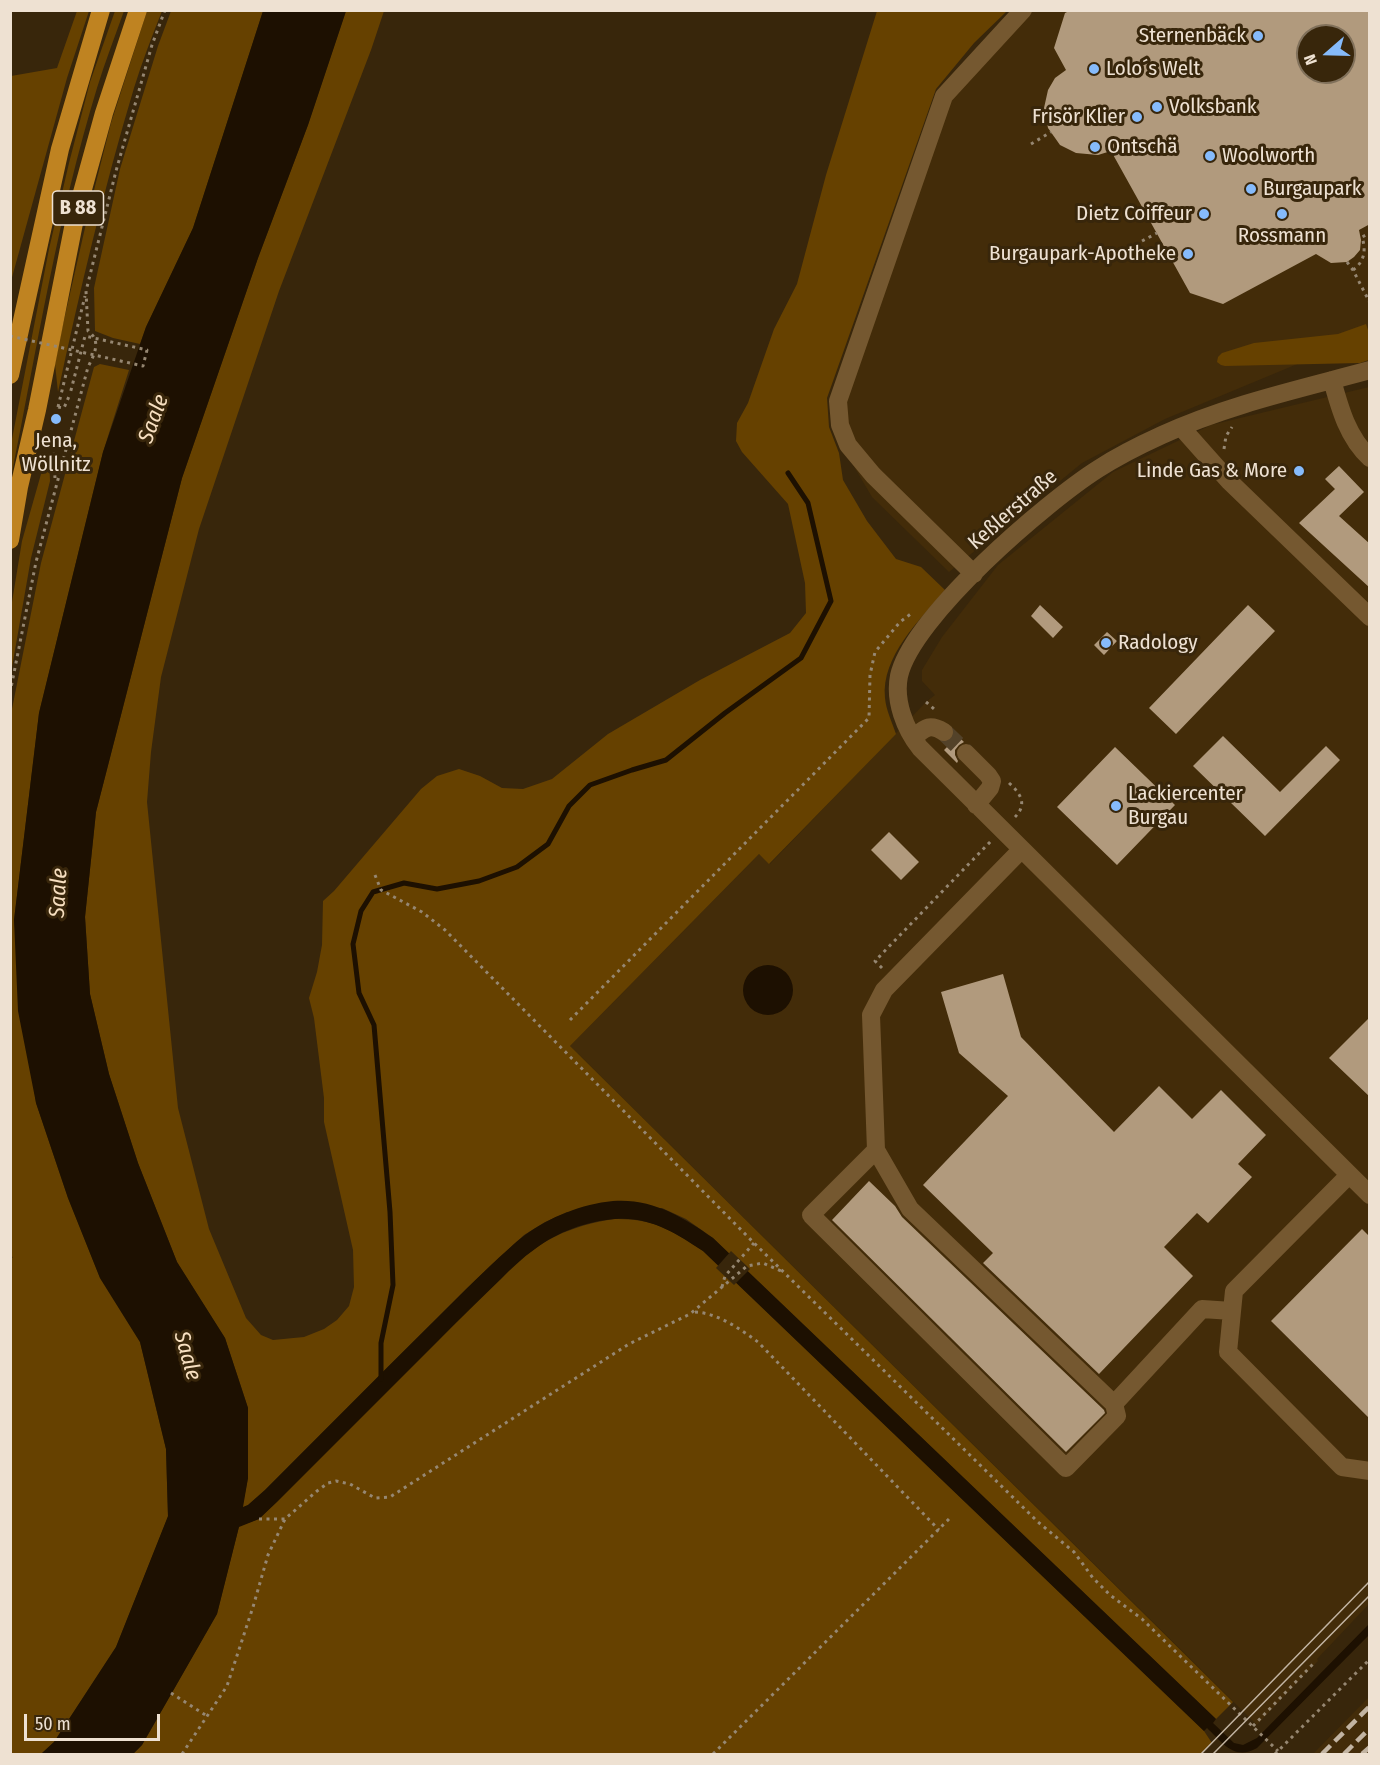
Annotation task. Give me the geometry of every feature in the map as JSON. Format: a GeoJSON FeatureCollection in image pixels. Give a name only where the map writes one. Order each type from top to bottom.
{"type":"FeatureCollection","features":[{"type":"Feature","properties":{"kind":"main road","name":"B 88"},"geometry":{"type":"LineString","coordinates":[[10,375],[60,149],[101,10]]}},
{"type":"Feature","properties":{"kind":"main road","name":"B 88"},"geometry":{"type":"LineString","coordinates":[[10,540],[75,218],[104,113],[138,10]]}},
{"type":"Feature","properties":{"kind":"street"},"geometry":{"type":"LineString","coordinates":[[974,574],[873,475],[848,445],[840,425],[838,401],[944,96],[1023,10]]}},
{"type":"Feature","properties":{"kind":"street","name":"Keßlerstraße"},"geometry":{"type":"LineString","coordinates":[[1370,370],[1226,411],[1181,427],[1119,457],[1082,480],[1030,521],[948,601],[924,630],[904,661],[897,689],[899,701],[913,738],[920,748],[1370,1195]]}},
{"type":"Feature","properties":{"kind":"street"},"geometry":{"type":"LineString","coordinates":[[1332,380],[1345,421],[1358,447],[1370,458]]}},
{"type":"Feature","properties":{"kind":"street"},"geometry":{"type":"LineString","coordinates":[[1181,427],[1229,481],[1370,616]]}},
{"type":"Feature","properties":{"kind":"street"},"geometry":{"type":"LineString","coordinates":[[913,738],[925,728],[936,727],[944,732]]}},
{"type":"Feature","properties":{"kind":"street"},"geometry":{"type":"LineString","coordinates":[[966,753],[992,781],[990,788],[976,805]]}},
{"type":"Feature","properties":{"kind":"street"},"geometry":{"type":"LineString","coordinates":[[876,1150],[811,1215],[1066,1468],[1117,1416],[1114,1404],[910,1209],[876,1150],[872,1015],[884,990],[1021,850]]}},
{"type":"Feature","properties":{"kind":"street"},"geometry":{"type":"LineString","coordinates":[[1349,1175],[1233,1291],[1228,1352],[1342,1467],[1370,1471]]}},
{"type":"Feature","properties":{"kind":"street"},"geometry":{"type":"LineString","coordinates":[[1114,1404],[1202,1309],[1232,1311]]}},
{"type":"Feature","properties":{"kind":"path"},"geometry":{"type":"LineString","coordinates":[[10,336],[68,349],[80,351],[91,354],[133,363],[144,366],[147,350],[85,336],[83,345],[80,355],[78,365],[70,394],[64,408],[58,407],[86,291],[116,171],[152,45],[165,10]]}},
{"type":"Feature","properties":{"kind":"path"},"geometry":{"type":"LineString","coordinates":[[1031,144],[1051,132]]}},
{"type":"Feature","properties":{"kind":"path"},"geometry":{"type":"LineString","coordinates":[[1142,241],[1157,232]]}},
{"type":"Feature","properties":{"kind":"path"},"geometry":{"type":"LineString","coordinates":[[1353,270],[1364,256],[1365,246],[1362,237],[1370,233]]}},
{"type":"Feature","properties":{"kind":"path"},"geometry":{"type":"LineString","coordinates":[[1347,262],[1370,303]]}},
{"type":"Feature","properties":{"kind":"path"},"geometry":{"type":"LineString","coordinates":[[10,693],[36,562],[88,367],[97,343],[88,331],[86,291]]}},
{"type":"Feature","properties":{"kind":"path"},"geometry":{"type":"LineString","coordinates":[[1221,471],[1224,441],[1235,424]]}},
{"type":"Feature","properties":{"kind":"path"},"geometry":{"type":"LineString","coordinates":[[52,438],[56,483]]}},
{"type":"Feature","properties":{"kind":"path"},"geometry":{"type":"LineString","coordinates":[[570,1020],[869,718],[870,675],[875,652],[900,622],[918,608]]}},
{"type":"Feature","properties":{"kind":"path"},"geometry":{"type":"LineString","coordinates":[[926,702],[935,710]]}},
{"type":"Feature","properties":{"kind":"path"},"geometry":{"type":"LineString","coordinates":[[894,980],[876,962],[998,827],[1019,813],[1022,801],[1020,793],[1003,776]]}},
{"type":"Feature","properties":{"kind":"path"},"geometry":{"type":"LineString","coordinates":[[375,875],[381,890],[422,912],[445,930],[754,1243],[1038,1522],[1074,1552],[1093,1578],[1110,1595],[1142,1618],[1268,1740],[1277,1753],[1370,1659]]}},
{"type":"Feature","properties":{"kind":"path"},"geometry":{"type":"LineString","coordinates":[[721,1288],[725,1277],[754,1243]]}},
{"type":"Feature","properties":{"kind":"path"},"geometry":{"type":"LineString","coordinates":[[182,1755],[227,1686],[268,1555],[285,1519],[316,1491],[336,1481],[350,1484],[375,1498],[390,1497],[628,1344],[693,1312],[747,1266],[763,1263],[784,1272]]}},
{"type":"Feature","properties":{"kind":"path"},"geometry":{"type":"LineString","coordinates":[[693,1312],[702,1312],[721,1319],[758,1342],[939,1530]]}},
{"type":"Feature","properties":{"kind":"path"},"geometry":{"type":"LineString","coordinates":[[713,1755],[951,1517]]}},
{"type":"Feature","properties":{"kind":"path"},"geometry":{"type":"LineString","coordinates":[[259,1519],[285,1519]]}},
{"type":"Feature","properties":{"kind":"path"},"geometry":{"type":"LineString","coordinates":[[1253,1726],[1314,1663]]}},
{"type":"Feature","properties":{"kind":"path"},"geometry":{"type":"LineString","coordinates":[[171,1693],[207,1716]]}},
{"type":"Feature","properties":{"kind":"shaded area"},"geometry":{"type":"Polygon","coordinates":[[[77,11],[89,11],[67,78],[11,281],[11,76],[57,68],[77,11]]]}},
{"type":"Feature","properties":{"kind":"shaded area"},"geometry":{"type":"Polygon","coordinates":[[[115,11],[124,11],[97,88],[71,184],[49,282],[11,478],[11,444],[49,249],[90,82],[115,11]]]}},
{"type":"Feature","properties":{"kind":"shaded area"},"geometry":{"type":"Polygon","coordinates":[[[147,11],[162,11],[137,78],[113,163],[58,392],[55,364],[90,206],[111,123],[147,11]]]}},
{"type":"Feature","properties":{"kind":"shaded area"},"geometry":{"type":"Polygon","coordinates":[[[171,11],[263,11],[193,228],[140,344],[95,331],[94,288],[120,169],[171,11]]]}},
{"type":"Feature","properties":{"kind":"shaded area"},"geometry":{"type":"Polygon","coordinates":[[[346,11],[384,11],[279,291],[199,529],[161,677],[147,802],[178,1108],[209,1229],[246,1318],[261,1335],[273,1340],[304,1337],[324,1329],[337,1320],[349,1306],[354,1287],[353,1250],[324,1122],[324,1098],[314,1018],[309,998],[322,945],[323,901],[421,789],[437,776],[459,769],[480,776],[502,788],[523,789],[552,779],[608,734],[700,680],[790,633],[806,613],[805,583],[788,504],[742,452],[736,441],[737,423],[748,403],[774,329],[797,284],[826,175],[877,11],[1007,11],[974,43],[936,89],[827,398],[829,427],[839,453],[843,480],[867,521],[896,559],[921,567],[945,590],[914,626],[889,668],[885,683],[885,698],[896,734],[769,864],[759,854],[570,1046],[1233,1702],[1216,1719],[713,1238],[686,1219],[662,1208],[567,1212],[524,1235],[467,1288],[265,1490],[242,1508],[248,1478],[248,1408],[225,1338],[177,1262],[138,1163],[109,1074],[90,994],[85,917],[96,812],[182,478],[258,258],[308,125],[346,11]]]}},
{"type":"Feature","properties":{"kind":"shaded area"},"geometry":{"type":"Polygon","coordinates":[[[1019,11],[1369,11],[1369,339],[1307,360],[1165,419],[1082,463],[949,572],[872,497],[849,458],[833,393],[935,103],[1019,11]]]}},
{"type":"Feature","properties":{"kind":"shaded area"},"geometry":{"type":"Polygon","coordinates":[[[1366,324],[1369,333],[1369,360],[1360,363],[1225,366],[1217,362],[1222,353],[1254,343],[1338,334],[1366,324]]]}},
{"type":"Feature","properties":{"kind":"shaded area"},"geometry":{"type":"Polygon","coordinates":[[[100,364],[129,370],[103,452],[39,713],[14,920],[36,1103],[68,1198],[100,1278],[140,1342],[166,1449],[168,1517],[116,1647],[54,1742],[41,1754],[11,1754],[10,1260],[13,1257],[10,1256],[11,714],[41,563],[94,367],[100,364]]]}},
{"type":"Feature","properties":{"kind":"shaded area"},"geometry":{"type":"Polygon","coordinates":[[[1369,387],[1369,1604],[1257,1725],[570,1046],[759,854],[770,864],[935,695],[922,681],[922,670],[942,637],[998,565],[1113,472],[1211,425],[1369,387]]]}},
{"type":"Feature","properties":{"kind":"shaded area"},"geometry":{"type":"Polygon","coordinates":[[[49,456],[50,481],[31,558],[11,673],[11,608],[22,541],[45,460],[49,456]]]}},
{"type":"Feature","properties":{"kind":"shaded area"},"geometry":{"type":"Polygon","coordinates":[[[614,1219],[651,1223],[682,1237],[703,1251],[1204,1731],[1212,1743],[1201,1754],[133,1754],[142,1745],[217,1614],[239,1526],[259,1519],[482,1295],[521,1259],[562,1233],[614,1219]]]}},
{"type":"Feature","properties":{"kind":"shaded area"},"geometry":{"type":"Polygon","coordinates":[[[1369,1697],[1369,1754],[1313,1754],[1369,1697]]]}},
{"type":"Feature","properties":{"kind":"water","name":"Saale"},"geometry":{"type":"Polygon","coordinates":[[[263,11],[346,11],[308,125],[258,258],[182,478],[96,812],[85,917],[90,994],[109,1074],[138,1163],[177,1262],[225,1338],[248,1408],[248,1478],[243,1507],[265,1490],[468,1288],[525,1235],[556,1217],[590,1205],[627,1201],[654,1206],[678,1216],[713,1238],[1216,1719],[1213,1723],[1234,1743],[1243,1745],[1257,1738],[1369,1624],[1369,1635],[1257,1748],[1242,1752],[1235,1751],[1207,1728],[1204,1731],[703,1251],[683,1238],[651,1223],[615,1219],[573,1228],[553,1237],[526,1256],[259,1519],[239,1527],[217,1614],[142,1745],[133,1754],[41,1754],[54,1742],[116,1647],[168,1516],[166,1449],[140,1342],[100,1278],[68,1198],[36,1103],[18,1011],[14,920],[39,713],[103,452],[146,327],[193,228],[263,11]]]}},
{"type":"Feature","properties":{"kind":"water"},"geometry":{"type":"Polygon","coordinates":[[[768,965],[777,967],[788,976],[793,990],[791,999],[782,1010],[768,1015],[759,1013],[748,1004],[743,990],[745,981],[754,970],[768,965]]]}},
{"type":"Feature","properties":{"kind":"pier"},"geometry":{"type":"Polygon","coordinates":[[[731,1251],[750,1269],[734,1285],[716,1268],[731,1251]]]}},
{"type":"Feature","properties":{"kind":"building","name":"Burgaupark"},"geometry":{"type":"Polygon","coordinates":[[[1071,10],[1370,10],[1370,224],[1359,230],[1360,250],[1347,262],[1331,263],[1316,254],[1223,304],[1190,293],[1111,151],[1098,155],[1076,153],[1060,145],[1048,128],[1044,108],[1048,90],[1055,78],[1066,70],[1054,48],[1065,13],[1071,10]]]}},
{"type":"Feature","properties":{"kind":"building"},"geometry":{"type":"Polygon","coordinates":[[[1339,466],[1364,492],[1339,516],[1370,544],[1370,588],[1299,523],[1335,489],[1325,479],[1339,466]]]}},
{"type":"Feature","properties":{"kind":"building"},"geometry":{"type":"Polygon","coordinates":[[[1040,605],[1063,627],[1053,638],[1031,616],[1040,605]]]}},
{"type":"Feature","properties":{"kind":"building"},"geometry":{"type":"Polygon","coordinates":[[[1248,605],[1275,631],[1176,734],[1149,708],[1248,605]]]}},
{"type":"Feature","properties":{"kind":"building"},"geometry":{"type":"Polygon","coordinates":[[[1107,632],[1117,641],[1104,655],[1094,645],[1107,632]]]}},
{"type":"Feature","properties":{"kind":"building"},"geometry":{"type":"Polygon","coordinates":[[[958,736],[964,742],[955,750],[957,763],[944,750],[958,736]]]}},
{"type":"Feature","properties":{"kind":"building"},"geometry":{"type":"Polygon","coordinates":[[[1223,736],[1280,792],[1326,746],[1340,760],[1265,836],[1193,766],[1223,736]]]}},
{"type":"Feature","properties":{"kind":"building"},"geometry":{"type":"Polygon","coordinates":[[[1115,747],[1175,805],[1117,865],[1057,807],[1115,747]]]}},
{"type":"Feature","properties":{"kind":"building"},"geometry":{"type":"Polygon","coordinates":[[[889,832],[919,862],[901,880],[871,850],[889,832]]]}},
{"type":"Feature","properties":{"kind":"building"},"geometry":{"type":"Polygon","coordinates":[[[1003,974],[1021,1037],[1114,1132],[1159,1086],[1192,1119],[1221,1090],[1266,1135],[1238,1164],[1252,1177],[1208,1223],[1197,1213],[1164,1247],[1193,1276],[1099,1374],[983,1263],[993,1253],[923,1185],[1008,1096],[959,1053],[941,992],[1003,974]]]}},
{"type":"Feature","properties":{"kind":"building"},"geometry":{"type":"Polygon","coordinates":[[[1370,1017],[1370,1097],[1329,1058],[1370,1017]]]}},
{"type":"Feature","properties":{"kind":"building"},"geometry":{"type":"Polygon","coordinates":[[[869,1181],[895,1206],[902,1217],[1104,1410],[1105,1413],[1066,1452],[832,1220],[869,1181]]]}},
{"type":"Feature","properties":{"kind":"building"},"geometry":{"type":"Polygon","coordinates":[[[1362,1229],[1370,1237],[1370,1419],[1271,1321],[1362,1229]]]}},
{"type":"Feature","properties":{"kind":"waterway"},"geometry":{"type":"LineString","coordinates":[[381,1379],[381,1343],[393,1285],[390,1212],[374,1025],[359,993],[353,944],[361,911],[373,892],[404,883],[437,889],[479,881],[517,867],[548,844],[569,806],[590,785],[666,760],[725,713],[801,658],[831,601],[808,503],[788,473]]}},
{"type":"Feature","properties":{"kind":"tunnel"},"geometry":{"type":"LineString","coordinates":[[944,732],[966,753]]}},
{"type":"Feature","properties":{"kind":"tram line"},"geometry":{"type":"LineString","coordinates":[[1201,1754],[1370,1581]]}},
{"type":"Feature","properties":{"kind":"tram line"},"geometry":{"type":"LineString","coordinates":[[1213,1754],[1370,1595]]}},
{"type":"Feature","properties":{"kind":"railway"},"geometry":{"type":"LineString","coordinates":[[1322,1754],[1370,1706]]}},
{"type":"Feature","properties":{"kind":"railway"},"geometry":{"type":"LineString","coordinates":[[1344,1754],[1370,1728]]}},
{"type":"Feature","properties":{"kind":"railway"},"geometry":{"type":"LineString","coordinates":[[1362,1754],[1370,1747]]}},
{"type":"Feature","properties":{"kind":"place","name":"Sternenbäck"},"geometry":{"type":"Point","coordinates":[1258,36]}},
{"type":"Feature","properties":{"kind":"place","name":"Lolo´s Welt"},"geometry":{"type":"Point","coordinates":[1094,69]}},
{"type":"Feature","properties":{"kind":"place","name":"Volksbank"},"geometry":{"type":"Point","coordinates":[1157,107]}},
{"type":"Feature","properties":{"kind":"place","name":"Frisör Klier"},"geometry":{"type":"Point","coordinates":[1137,117]}},
{"type":"Feature","properties":{"kind":"place","name":"Ontschä"},"geometry":{"type":"Point","coordinates":[1095,147]}},
{"type":"Feature","properties":{"kind":"place","name":"Woolworth"},"geometry":{"type":"Point","coordinates":[1210,156]}},
{"type":"Feature","properties":{"kind":"place","name":"Burgaupark"},"geometry":{"type":"Point","coordinates":[1251,189]}},
{"type":"Feature","properties":{"kind":"place","name":"Dietz Coiffeur"},"geometry":{"type":"Point","coordinates":[1204,214]}},
{"type":"Feature","properties":{"kind":"place","name":"Rossmann"},"geometry":{"type":"Point","coordinates":[1282,214]}},
{"type":"Feature","properties":{"kind":"place","name":"Burgaupark-Apotheke"},"geometry":{"type":"Point","coordinates":[1188,254]}},
{"type":"Feature","properties":{"kind":"place","name":"Jena, Wöllnitz"},"geometry":{"type":"Point","coordinates":[56,419]}},
{"type":"Feature","properties":{"kind":"place","name":"Linde Gas & More"},"geometry":{"type":"Point","coordinates":[1299,471]}},
{"type":"Feature","properties":{"kind":"place","name":"Radology"},"geometry":{"type":"Point","coordinates":[1106,643]}},
{"type":"Feature","properties":{"kind":"place","name":"Lackiercenter Burgau"},"geometry":{"type":"Point","coordinates":[1116,806]}}]}
